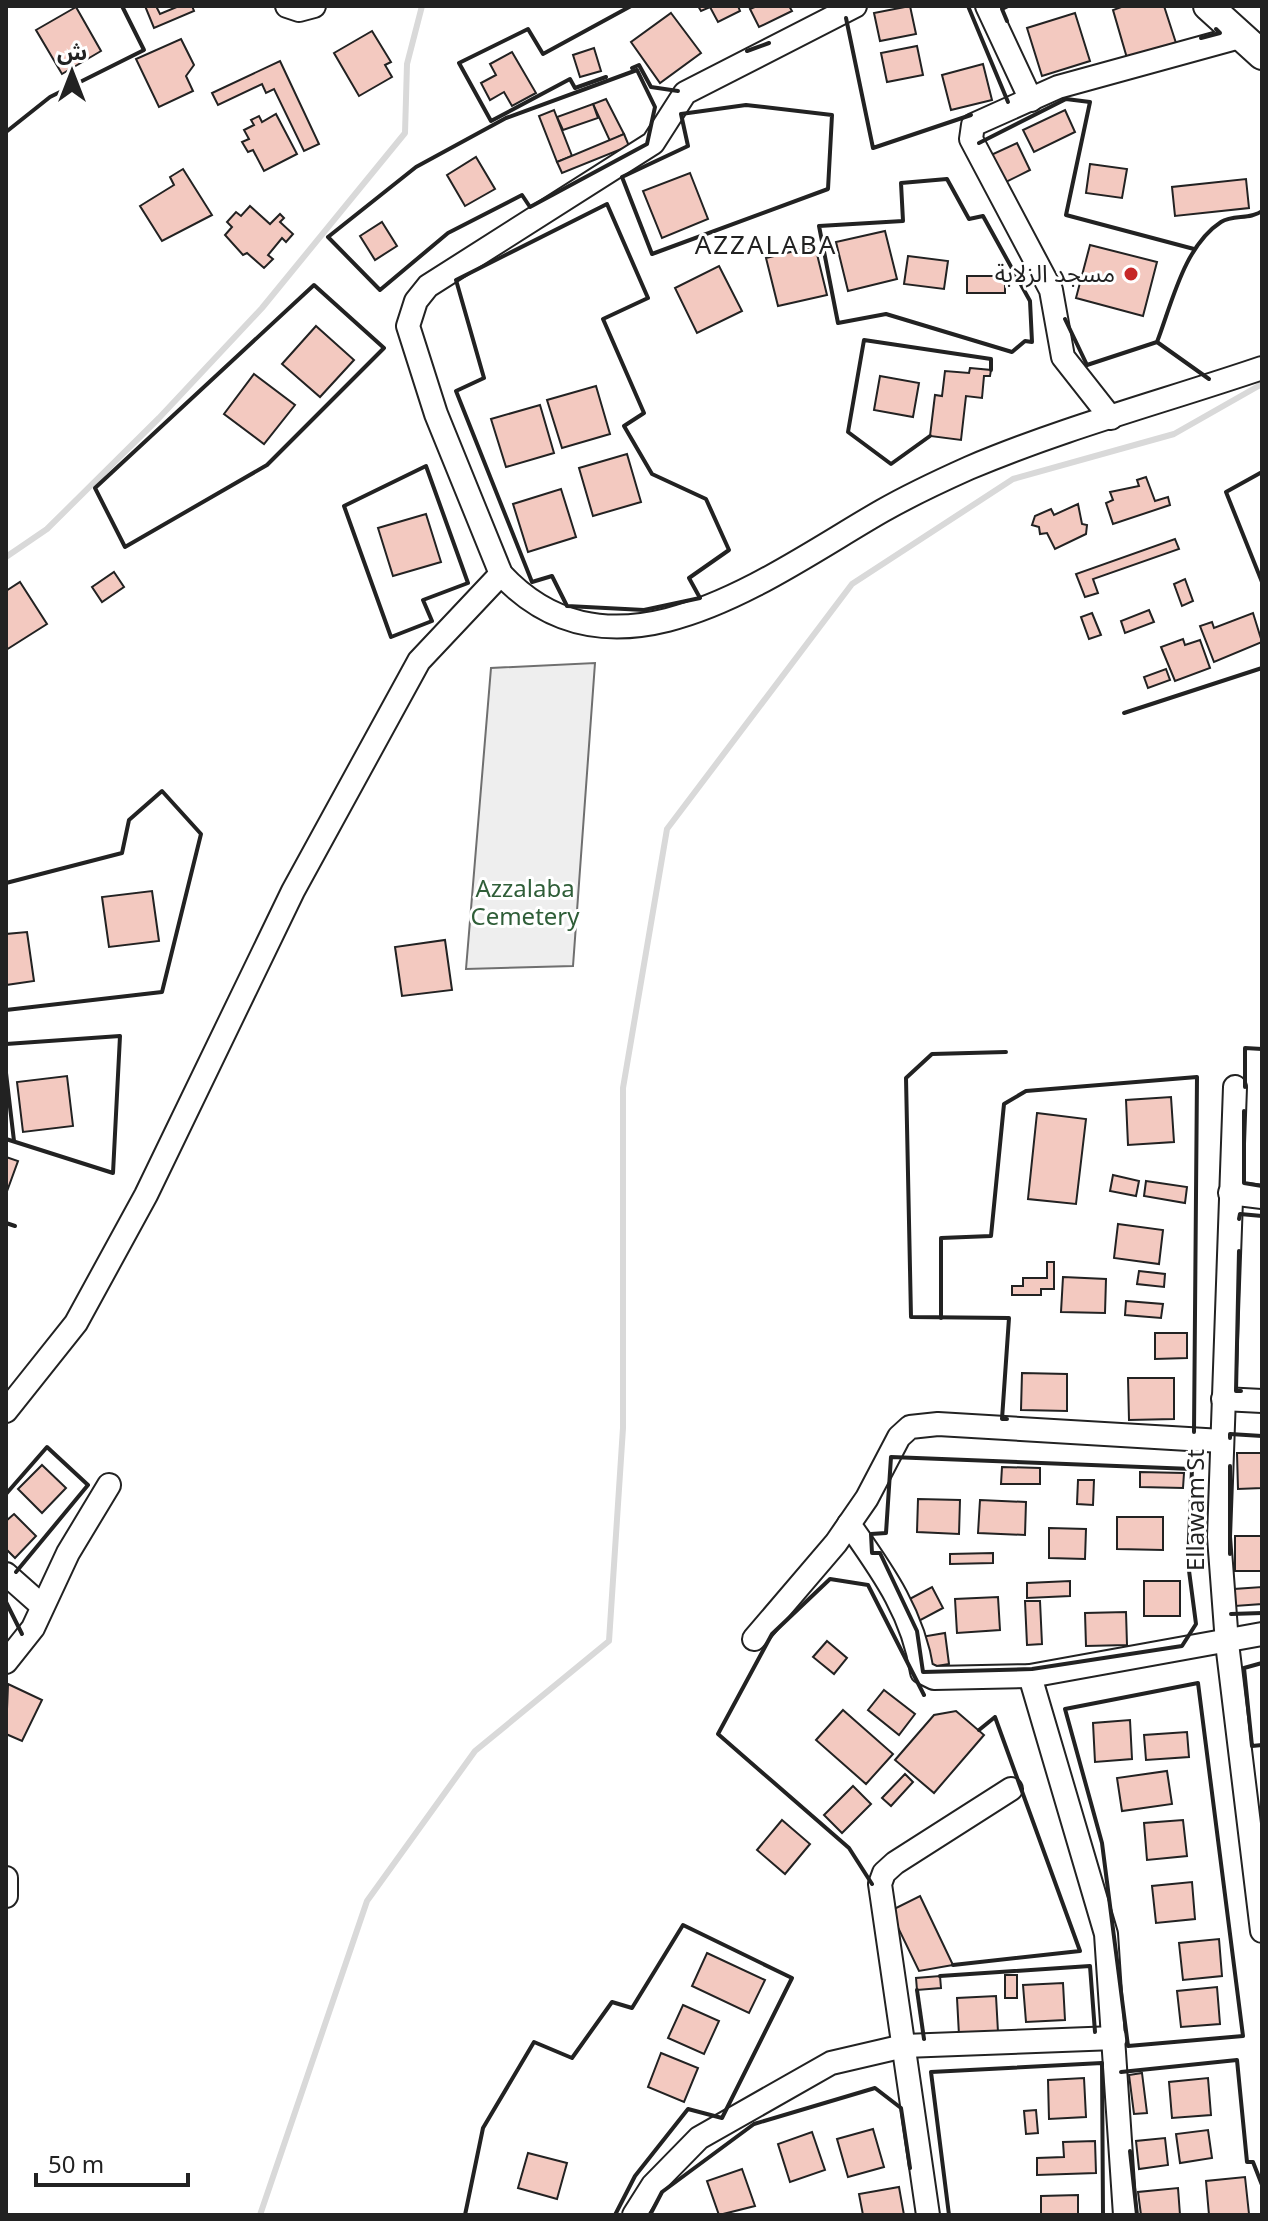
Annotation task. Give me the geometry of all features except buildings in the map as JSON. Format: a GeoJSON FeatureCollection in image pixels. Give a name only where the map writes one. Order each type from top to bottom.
{"type":"FeatureCollection","features":[{"type":"Feature","properties":{"kind":"main road"},"geometry":{"type":"LineString","coordinates":[[1208,6],[1262,55]]}},
{"type":"Feature","properties":{"kind":"street"},"geometry":{"type":"LineString","coordinates":[[287,6],[299,10],[314,6]]}},
{"type":"Feature","properties":{"kind":"street"},"geometry":{"type":"LineString","coordinates":[[855,6],[685,93],[653,143],[428,286],[416,301],[408,326],[436,414],[501,574],[520,594],[548,614],[588,623],[631,626],[702,612],[785,570],[939,482],[1111,418],[1262,368]]}},
{"type":"Feature","properties":{"kind":"street"},"geometry":{"type":"LineString","coordinates":[[987,6],[1031,100]]}},
{"type":"Feature","properties":{"kind":"street"},"geometry":{"type":"LineString","coordinates":[[1111,418],[1063,357],[1051,290],[971,139],[978,120],[1058,87],[1240,37]]}},
{"type":"Feature","properties":{"kind":"street"},"geometry":{"type":"LineString","coordinates":[[6,1411],[76,1323],[146,1195],[293,891],[419,661],[501,574]]}},
{"type":"Feature","properties":{"kind":"street","name":"Ellawam St"},"geometry":{"type":"LineString","coordinates":[[1235,1087],[1219,1537],[1227,1643],[1262,1931]]}},
{"type":"Feature","properties":{"kind":"street"},"geometry":{"type":"LineString","coordinates":[[1230,1193],[1262,1197]]}},
{"type":"Feature","properties":{"kind":"street"},"geometry":{"type":"LineString","coordinates":[[1223,1399],[1262,1401]]}},
{"type":"Feature","properties":{"kind":"street"},"geometry":{"type":"LineString","coordinates":[[754,1639],[849,1524],[867,1498],[892,1447],[910,1427],[938,1424],[1222,1441]]}},
{"type":"Feature","properties":{"kind":"street"},"geometry":{"type":"LineString","coordinates":[[6,1662],[33,1628],[41,1605],[109,1485]]}},
{"type":"Feature","properties":{"kind":"street"},"geometry":{"type":"LineString","coordinates":[[849,1524],[894,1589],[913,1627],[924,1675],[1030,1676],[1227,1643],[1262,1634]]}},
{"type":"Feature","properties":{"kind":"street"},"geometry":{"type":"LineString","coordinates":[[6,1574],[41,1605]]}},
{"type":"Feature","properties":{"kind":"street"},"geometry":{"type":"LineString","coordinates":[[1030,1676],[1106,1934],[1125,2215]]}},
{"type":"Feature","properties":{"kind":"street"},"geometry":{"type":"LineString","coordinates":[[928,2215],[880,1894],[884,1873],[1011,1789]]}},
{"type":"Feature","properties":{"kind":"street"},"geometry":{"type":"LineString","coordinates":[[6,1878],[6,1896]]}},
{"type":"Feature","properties":{"kind":"street"},"geometry":{"type":"LineString","coordinates":[[634,2215],[653,2185],[699,2138],[831,2063],[904,2046],[1115,2038]]}},
{"type":"Feature","properties":{"kind":"green space","name":"Azzalaba Cemetery"},"geometry":{"type":"Polygon","coordinates":[[[595,663],[573,966],[466,969],[491,668],[595,663]]]}},
{"type":"Feature","properties":{"kind":"waterway"},"geometry":{"type":"LineString","coordinates":[[6,557],[47,529],[159,418],[262,308],[405,133],[407,64],[422,6]]}},
{"type":"Feature","properties":{"kind":"waterway"},"geometry":{"type":"LineString","coordinates":[[260,2215],[367,1901],[475,1751],[609,1641],[623,1428],[623,1088],[667,829],[852,584],[1013,479],[1174,434],[1262,384]]}},
{"type":"Feature","properties":{"kind":"wall"},"geometry":{"type":"LineString","coordinates":[[6,132],[50,97],[144,50],[122,6]]}},
{"type":"Feature","properties":{"kind":"wall"},"geometry":{"type":"LineString","coordinates":[[606,77],[575,88],[570,79],[491,121],[459,63],[528,29],[543,54],[631,6]]}},
{"type":"Feature","properties":{"kind":"wall"},"geometry":{"type":"LineString","coordinates":[[968,6],[1008,102]]}},
{"type":"Feature","properties":{"kind":"wall"},"geometry":{"type":"LineString","coordinates":[[1007,21],[1002,9],[1008,6]]}},
{"type":"Feature","properties":{"kind":"wall"},"geometry":{"type":"LineString","coordinates":[[846,18],[873,148],[971,115]]}},
{"type":"Feature","properties":{"kind":"wall"},"geometry":{"type":"LineString","coordinates":[[1201,38],[1220,33],[1216,29]]}},
{"type":"Feature","properties":{"kind":"wall"},"geometry":{"type":"LineString","coordinates":[[747,51],[769,43]]}},
{"type":"Feature","properties":{"kind":"wall"},"geometry":{"type":"LineString","coordinates":[[632,68],[639,65],[651,87],[678,91]]}},
{"type":"Feature","properties":{"kind":"wall"},"geometry":{"type":"LineString","coordinates":[[637,70],[655,107],[647,144],[530,207],[522,195],[448,233],[380,290],[328,237],[416,167],[506,118],[637,70]]}},
{"type":"Feature","properties":{"kind":"wall"},"geometry":{"type":"LineString","coordinates":[[979,143],[1066,99],[1090,102],[1066,215],[1194,249]]}},
{"type":"Feature","properties":{"kind":"wall"},"geometry":{"type":"LineString","coordinates":[[746,105],[832,115],[828,189],[652,254],[622,177],[688,146],[681,114],[746,105]]}},
{"type":"Feature","properties":{"kind":"wall"},"geometry":{"type":"LineString","coordinates":[[947,179],[969,219],[983,216],[1030,301],[1032,342],[1025,341],[1012,352],[886,314],[838,323],[819,226],[903,221],[901,183],[947,179]]}},
{"type":"Feature","properties":{"kind":"wall"},"geometry":{"type":"LineString","coordinates":[[607,204],[648,298],[603,319],[644,413],[624,426],[652,474],[706,499],[729,550],[689,578],[700,598],[644,610],[567,606],[552,576],[532,582],[456,391],[484,378],[456,280],[607,204]]}},
{"type":"Feature","properties":{"kind":"wall"},"geometry":{"type":"LineString","coordinates":[[1065,319],[1087,365],[1157,342],[1188,260],[1208,232],[1231,218],[1262,211]]}},
{"type":"Feature","properties":{"kind":"wall"},"geometry":{"type":"LineString","coordinates":[[314,285],[384,348],[267,465],[125,547],[95,488],[314,285]]}},
{"type":"Feature","properties":{"kind":"wall"},"geometry":{"type":"LineString","coordinates":[[930,436],[891,464],[848,432],[864,340],[991,359],[991,370]]}},
{"type":"Feature","properties":{"kind":"wall"},"geometry":{"type":"LineString","coordinates":[[1157,342],[1209,379]]}},
{"type":"Feature","properties":{"kind":"wall"},"geometry":{"type":"LineString","coordinates":[[426,466],[468,583],[423,600],[432,621],[391,637],[344,506],[426,466]]}},
{"type":"Feature","properties":{"kind":"wall"},"geometry":{"type":"LineString","coordinates":[[1262,472],[1226,492],[1262,582]]}},
{"type":"Feature","properties":{"kind":"wall"},"geometry":{"type":"LineString","coordinates":[[1124,713],[1262,668]]}},
{"type":"Feature","properties":{"kind":"wall"},"geometry":{"type":"LineString","coordinates":[[6,883],[122,853],[129,820],[162,791],[201,834],[162,992],[6,1010]]}},
{"type":"Feature","properties":{"kind":"wall"},"geometry":{"type":"LineString","coordinates":[[6,1044],[120,1036],[113,1173],[6,1139]]}},
{"type":"Feature","properties":{"kind":"wall"},"geometry":{"type":"LineString","coordinates":[[1245,1087],[1245,1048],[1262,1049]]}},
{"type":"Feature","properties":{"kind":"wall"},"geometry":{"type":"LineString","coordinates":[[1006,1052],[932,1054],[906,1078],[911,1317],[1009,1318],[1002,1419],[1007,1419]]}},
{"type":"Feature","properties":{"kind":"wall"},"geometry":{"type":"LineString","coordinates":[[6,1073],[14,1141]]}},
{"type":"Feature","properties":{"kind":"wall"},"geometry":{"type":"LineString","coordinates":[[941,1318],[941,1238],[991,1236],[1004,1104],[1026,1091],[1197,1077],[1194,1432]]}},
{"type":"Feature","properties":{"kind":"wall"},"geometry":{"type":"LineString","coordinates":[[1244,1111],[1244,1183],[1262,1186]]}},
{"type":"Feature","properties":{"kind":"wall"},"geometry":{"type":"LineString","coordinates":[[1239,1219],[1240,1214],[1262,1216]]}},
{"type":"Feature","properties":{"kind":"wall"},"geometry":{"type":"LineString","coordinates":[[6,1223],[15,1226]]}},
{"type":"Feature","properties":{"kind":"wall"},"geometry":{"type":"LineString","coordinates":[[1239,1251],[1236,1391],[1241,1391]]}},
{"type":"Feature","properties":{"kind":"wall"},"geometry":{"type":"LineString","coordinates":[[1230,1438],[1230,1434],[1262,1436]]}},
{"type":"Feature","properties":{"kind":"wall"},"geometry":{"type":"LineString","coordinates":[[6,1494],[47,1447],[88,1485],[16,1572]]}},
{"type":"Feature","properties":{"kind":"wall"},"geometry":{"type":"LineString","coordinates":[[891,1457],[1192,1469],[1188,1563],[1196,1624],[1182,1646],[1032,1669],[923,1672],[917,1631],[880,1553],[872,1553],[871,1534],[886,1533],[891,1457]]}},
{"type":"Feature","properties":{"kind":"wall"},"geometry":{"type":"LineString","coordinates":[[1230,1466],[1230,1554]]}},
{"type":"Feature","properties":{"kind":"wall"},"geometry":{"type":"LineString","coordinates":[[872,1884],[849,1848],[718,1734],[772,1634],[830,1579],[868,1585],[924,1695]]}},
{"type":"Feature","properties":{"kind":"wall"},"geometry":{"type":"LineString","coordinates":[[6,1602],[22,1634]]}},
{"type":"Feature","properties":{"kind":"wall"},"geometry":{"type":"LineString","coordinates":[[1231,1614],[1262,1613]]}},
{"type":"Feature","properties":{"kind":"wall"},"geometry":{"type":"LineString","coordinates":[[1262,1663],[1244,1668],[1252,1746],[1262,1745]]}},
{"type":"Feature","properties":{"kind":"wall"},"geometry":{"type":"LineString","coordinates":[[1198,1683],[1243,2036],[1128,2046],[1102,1843],[1065,1709],[1198,1683]]}},
{"type":"Feature","properties":{"kind":"wall"},"geometry":{"type":"LineString","coordinates":[[953,1965],[1080,1951],[995,1717],[979,1730]]}},
{"type":"Feature","properties":{"kind":"wall"},"geometry":{"type":"LineString","coordinates":[[465,2215],[483,2128],[534,2042],[572,2058],[612,2002],[632,2008],[683,1925],[792,1978],[722,2118],[688,2109],[635,2176],[615,2215]]}},
{"type":"Feature","properties":{"kind":"wall"},"geometry":{"type":"LineString","coordinates":[[940,1976],[1090,1966],[1095,2032]]}},
{"type":"Feature","properties":{"kind":"wall"},"geometry":{"type":"LineString","coordinates":[[917,1990],[924,2039]]}},
{"type":"Feature","properties":{"kind":"wall"},"geometry":{"type":"LineString","coordinates":[[1121,2072],[1237,2060],[1247,2162],[1253,2162],[1262,2185]]}},
{"type":"Feature","properties":{"kind":"wall"},"geometry":{"type":"LineString","coordinates":[[949,2215],[931,2072],[1102,2063],[1103,2215]]}},
{"type":"Feature","properties":{"kind":"wall"},"geometry":{"type":"LineString","coordinates":[[650,2215],[662,2192],[754,2124],[875,2088],[901,2108],[910,2168]]}},
{"type":"Feature","properties":{"kind":"wall"},"geometry":{"type":"LineString","coordinates":[[1130,2151],[1137,2215]]}},
{"type":"Feature","properties":{"kind":"place","name":"مسجد الزلابة"},"geometry":{"type":"Point","coordinates":[1131,274]}},
{"type":"Feature","properties":{"kind":"district","name":"AZZALABA"},"geometry":{"type":"Point","coordinates":[766,245]}}]}
